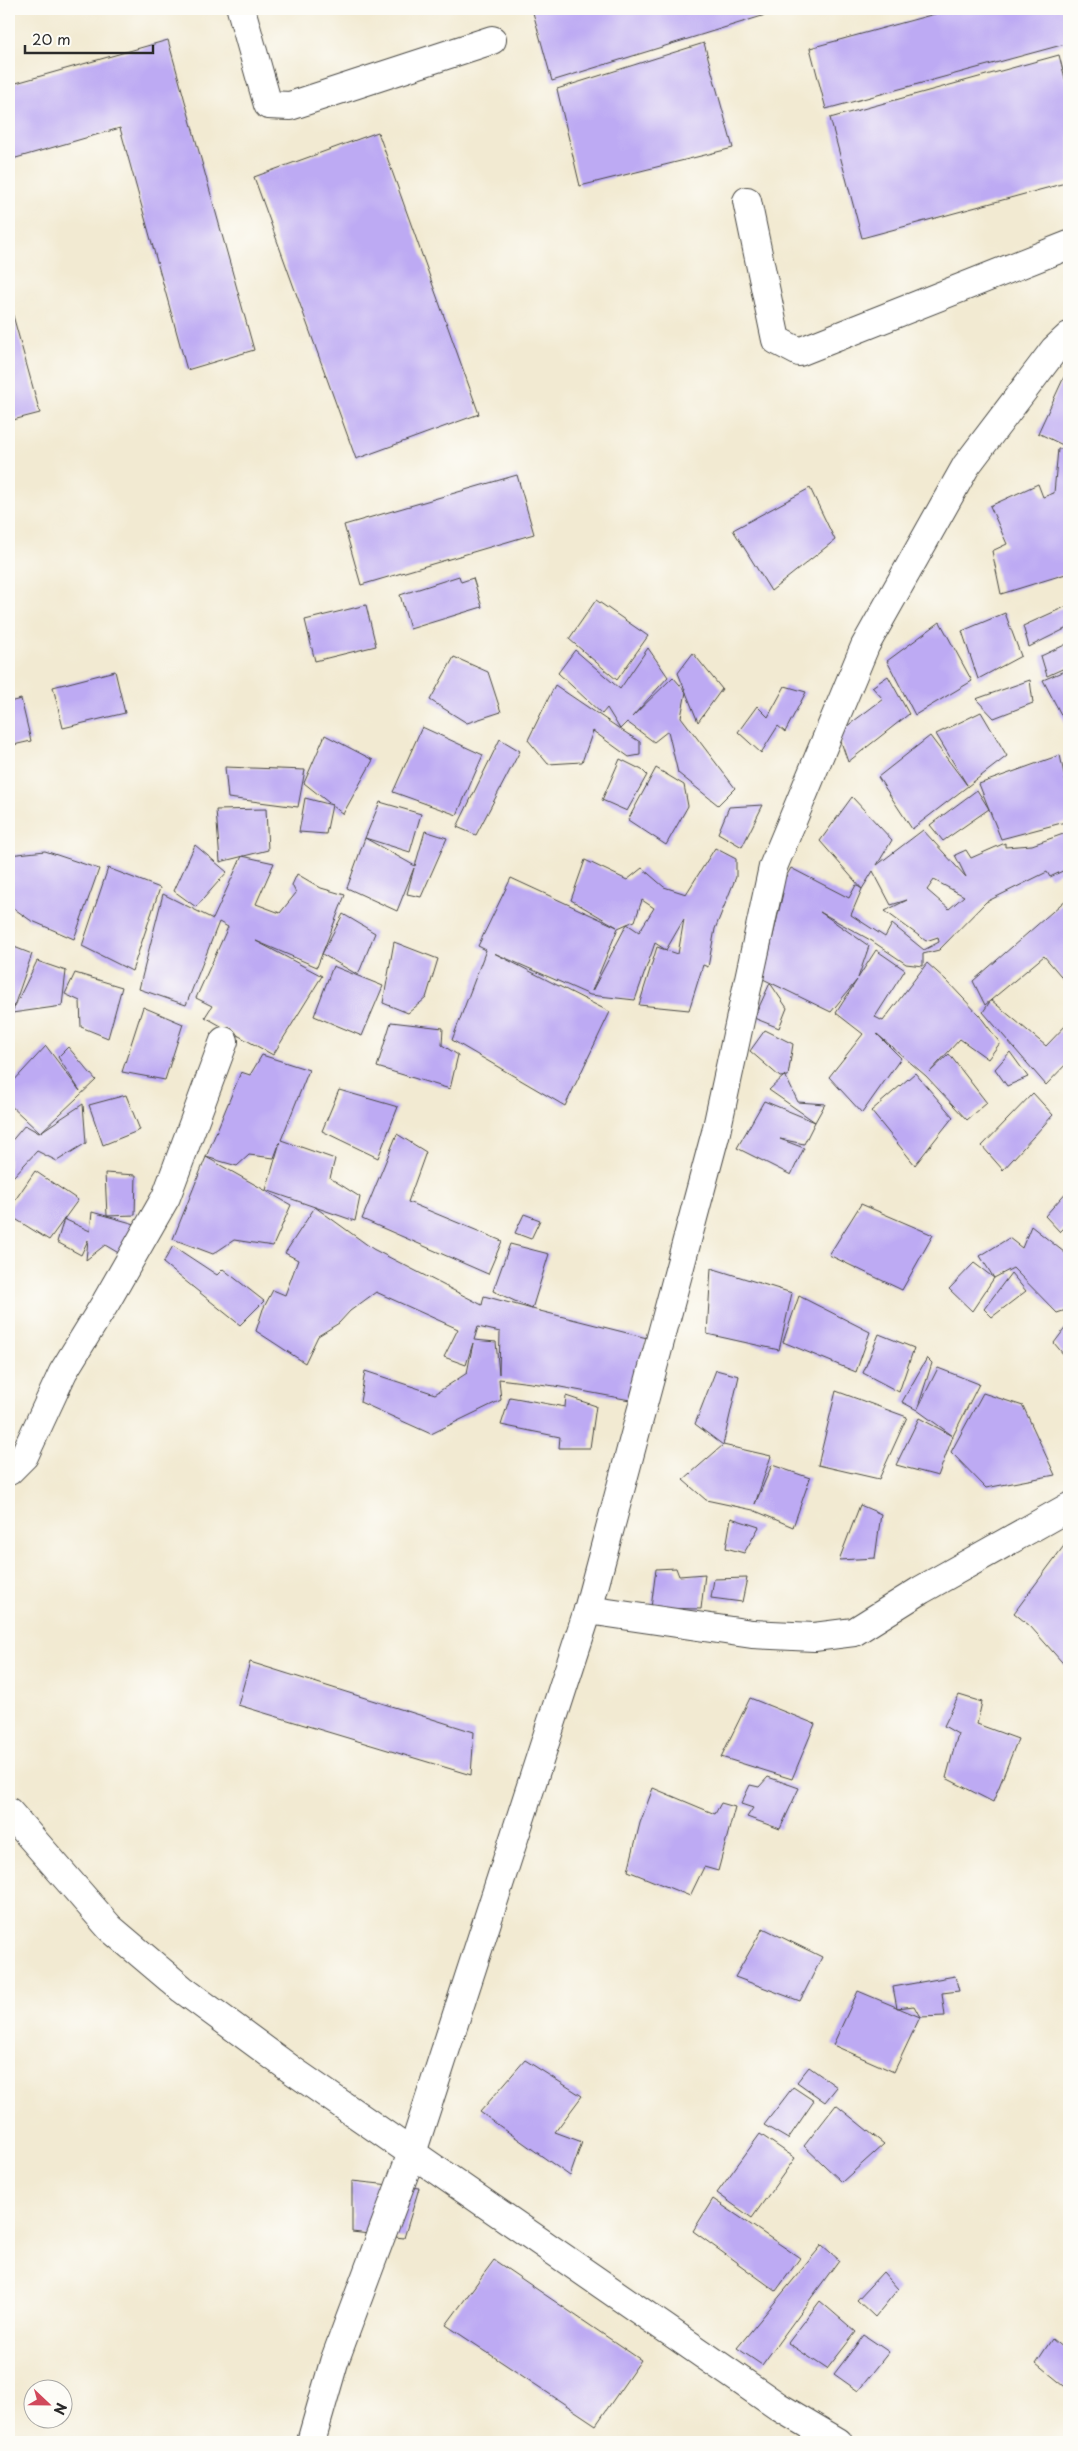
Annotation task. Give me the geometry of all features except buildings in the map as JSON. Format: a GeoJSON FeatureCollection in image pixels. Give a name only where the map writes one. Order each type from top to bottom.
{"type":"FeatureCollection","features":[{"type":"Feature","properties":{"kind":"street"},"geometry":{"type":"LineString","coordinates":[[242,9],[268,106],[290,106],[492,40]]}},
{"type":"Feature","properties":{"kind":"street"},"geometry":{"type":"LineString","coordinates":[[747,201],[776,340],[799,352],[1069,245]]}},
{"type":"Feature","properties":{"kind":"street"},"geometry":{"type":"LineString","coordinates":[[311,2442],[334,2362],[412,2153],[588,1610],[716,1132],[773,867],[865,646],[966,466],[1054,350],[1069,336]]}},
{"type":"Feature","properties":{"kind":"street"},"geometry":{"type":"LineString","coordinates":[[9,1471],[24,1456],[63,1372],[106,1302],[166,1197],[224,1041]]}},
{"type":"Feature","properties":{"kind":"street"},"geometry":{"type":"LineString","coordinates":[[588,1610],[752,1634],[814,1637],[854,1632],[921,1590],[1069,1507]]}},
{"type":"Feature","properties":{"kind":"street"},"geometry":{"type":"LineString","coordinates":[[9,1812],[110,1928],[182,1989],[292,2070],[779,2407],[838,2442]]}}]}
